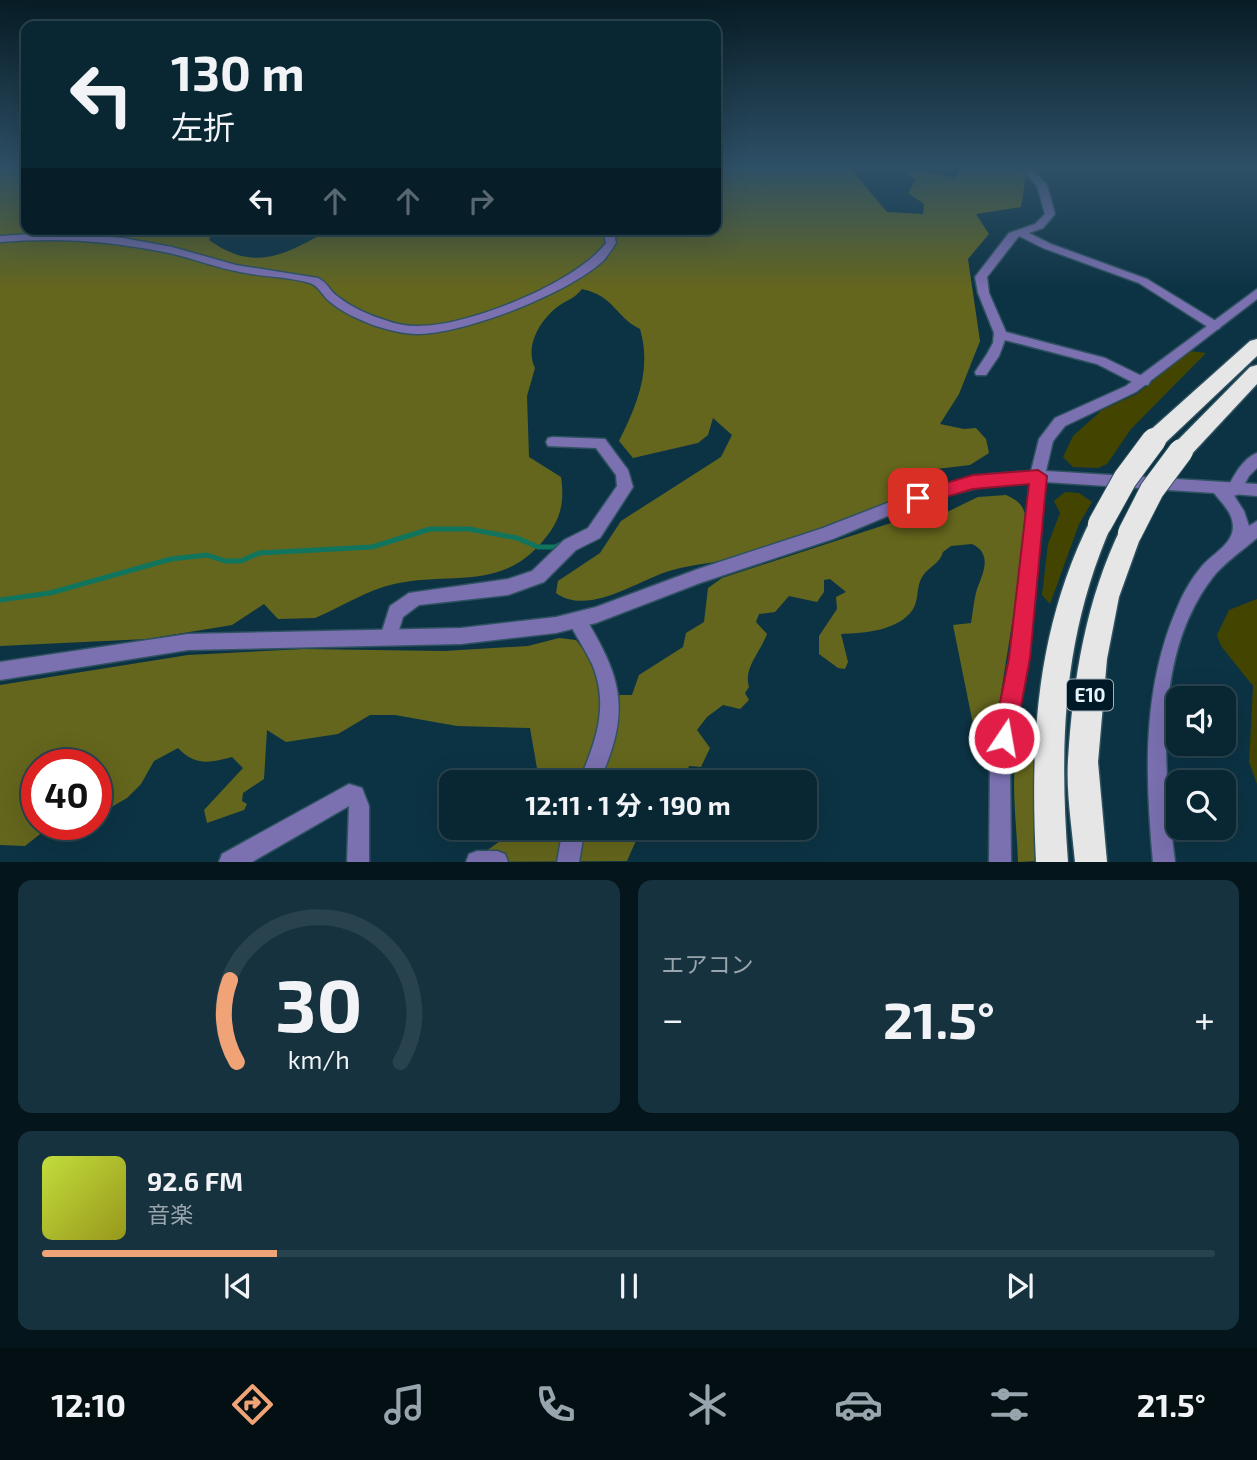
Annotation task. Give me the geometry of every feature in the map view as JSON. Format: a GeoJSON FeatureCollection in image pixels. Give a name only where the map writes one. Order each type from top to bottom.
{"type":"FeatureCollection","features":[{"type":"Feature","properties":{"kind":"highway","name":"E10"},"geometry":{"type":"LineString","coordinates":[[1052,862],[1048,797],[1049,739],[1059,648],[1077,578],[1100,524],[1125,479],[1154,440],[1257,345]]}},
{"type":"Feature","properties":{"kind":"highway","name":"E10"},"geometry":{"type":"LineString","coordinates":[[1091,862],[1083,762],[1094,659],[1106,597],[1130,533],[1152,490],[1181,451],[1257,372]]}},
{"type":"Feature","properties":{"kind":"street"},"geometry":{"type":"LineString","coordinates":[[981,372],[998,350],[1002,335],[982,288],[981,277],[1013,235],[1039,226],[1050,214],[1048,208]]}},
{"type":"Feature","properties":{"kind":"street"},"geometry":{"type":"LineString","coordinates":[[1019,232],[1047,246],[1143,281],[1215,326]]}},
{"type":"Feature","properties":{"kind":"street"},"geometry":{"type":"LineString","coordinates":[[0,239],[59,237],[116,242],[196,256],[233,268],[319,283],[330,295],[355,313],[387,325],[417,330],[460,324],[569,280],[601,259],[611,243],[609,235]]}},
{"type":"Feature","properties":{"kind":"street"},"geometry":{"type":"LineString","coordinates":[[1000,862],[1000,764],[1019,658],[1043,447],[1054,427],[1143,382],[1257,293]]}},
{"type":"Feature","properties":{"kind":"street"},"geometry":{"type":"LineString","coordinates":[[1002,335],[1101,361],[1143,382]]}},
{"type":"Feature","properties":{"kind":"street"},"geometry":{"type":"LineString","coordinates":[[389,637],[396,612],[408,601],[426,595],[524,584],[552,566],[570,545],[599,527],[625,487],[623,474],[600,443],[553,442]]}},
{"type":"Feature","properties":{"kind":"street"},"geometry":{"type":"LineString","coordinates":[[1227,490],[1257,459]]}},
{"type":"Feature","properties":{"kind":"street"},"geometry":{"type":"LineString","coordinates":[[0,671],[188,642],[489,635],[577,620],[827,534],[944,489],[995,479],[1038,476],[1257,490]]}},
{"type":"Feature","properties":{"kind":"street"},"geometry":{"type":"LineString","coordinates":[[1227,490],[1243,525],[1232,548]]}},
{"type":"Feature","properties":{"kind":"street"},"geometry":{"type":"LineString","coordinates":[[1164,862],[1157,771],[1160,708],[1169,654],[1185,606],[1205,575],[1257,528]]}},
{"type":"Feature","properties":{"kind":"street"},"geometry":{"type":"LineString","coordinates":[[577,620],[610,682],[612,709],[607,739],[594,770]]}},
{"type":"Feature","properties":{"kind":"street"},"geometry":{"type":"LineString","coordinates":[[230,862],[349,794],[355,796],[359,806],[358,862]]}},
{"type":"Feature","properties":{"kind":"street"},"geometry":{"type":"LineString","coordinates":[[568,862],[571,840]]}},
{"type":"Feature","properties":{"kind":"street"},"geometry":{"type":"LineString","coordinates":[[477,862],[497,862]]}},
{"type":"Feature","properties":{"kind":"shaded area"},"geometry":{"type":"Polygon","coordinates":[[[0,208],[21,208],[21,235],[211,235],[209,240],[226,250],[257,258],[286,252],[321,235],[721,235],[721,208],[884,208],[887,212],[923,214],[924,208],[1013,208],[976,214],[989,234],[968,259],[980,341],[959,394],[940,424],[964,429],[976,428],[986,439],[989,453],[970,465],[928,470],[891,487],[889,501],[790,540],[729,559],[674,570],[597,599],[568,599],[556,593],[558,581],[600,553],[621,521],[721,457],[732,435],[713,418],[708,435],[698,443],[633,458],[619,441],[641,387],[644,359],[640,329],[602,297],[582,289],[547,317],[533,342],[532,360],[535,368],[527,396],[529,457],[561,477],[562,496],[560,512],[554,526],[527,557],[492,574],[394,584],[364,594],[315,618],[278,619],[264,604],[232,625],[147,639],[0,646],[0,208]]]}},
{"type":"Feature","properties":{"kind":"shaded area"},"geometry":{"type":"Polygon","coordinates":[[[1190,351],[1206,353],[1131,429],[1107,464],[1098,468],[1073,467],[1063,457],[1073,436],[1102,410],[1137,394],[1190,351]]]}},
{"type":"Feature","properties":{"kind":"shaded area"},"geometry":{"type":"Polygon","coordinates":[[[1065,492],[1079,493],[1092,502],[1079,524],[1050,604],[1042,595],[1048,544],[1060,513],[1054,501],[1065,492]]]}},
{"type":"Feature","properties":{"kind":"shaded area"},"geometry":{"type":"Polygon","coordinates":[[[1006,495],[1013,498],[1022,506],[1026,521],[998,712],[984,725],[973,724],[953,625],[971,623],[976,593],[984,570],[984,558],[972,544],[951,546],[922,577],[915,605],[907,616],[880,629],[841,634],[848,662],[845,669],[838,668],[819,654],[819,636],[837,609],[836,597],[846,592],[830,579],[824,580],[824,592],[817,602],[789,596],[775,612],[759,614],[756,622],[767,634],[748,673],[749,687],[745,693],[749,700],[740,709],[723,705],[707,717],[697,730],[710,748],[701,767],[689,766],[688,770],[537,770],[530,728],[457,726],[395,715],[370,715],[338,734],[286,742],[267,730],[264,779],[243,793],[242,801],[247,804],[244,810],[207,823],[204,810],[243,768],[232,757],[203,762],[191,758],[178,748],[154,761],[141,784],[127,798],[112,807],[112,749],[21,749],[21,840],[33,840],[25,846],[0,845],[0,685],[188,655],[304,649],[444,651],[528,646],[559,638],[576,640],[596,667],[599,695],[632,695],[639,675],[683,647],[686,633],[704,622],[708,588],[722,578],[897,521],[947,512],[978,497],[1006,495]]]}},
{"type":"Feature","properties":{"kind":"shaded area"},"geometry":{"type":"Polygon","coordinates":[[[1257,599],[1257,784],[1249,762],[1253,686],[1221,646],[1217,635],[1229,610],[1257,599]]]}},
{"type":"Feature","properties":{"kind":"shaded area"},"geometry":{"type":"Polygon","coordinates":[[[1034,718],[1039,724],[1033,789],[1037,861],[1018,862],[1014,790],[1016,753],[1026,720],[1034,718]]]}},
{"type":"Feature","properties":{"kind":"shaded area"},"geometry":{"type":"Polygon","coordinates":[[[501,840],[636,840],[627,861],[471,862],[501,840]]]}},
{"type":"Feature","properties":{"kind":"waterway"},"geometry":{"type":"LineString","coordinates":[[0,600],[50,593],[171,559],[207,555],[225,561],[241,561],[259,553],[372,547],[430,529],[469,529],[517,538],[538,547],[555,547],[563,543]]}},
{"type":"Feature","properties":{"kind":"route"},"geometry":{"type":"LineString","coordinates":[[918,498],[973,482],[1038,476],[1019,658],[1004,738]]}}]}
